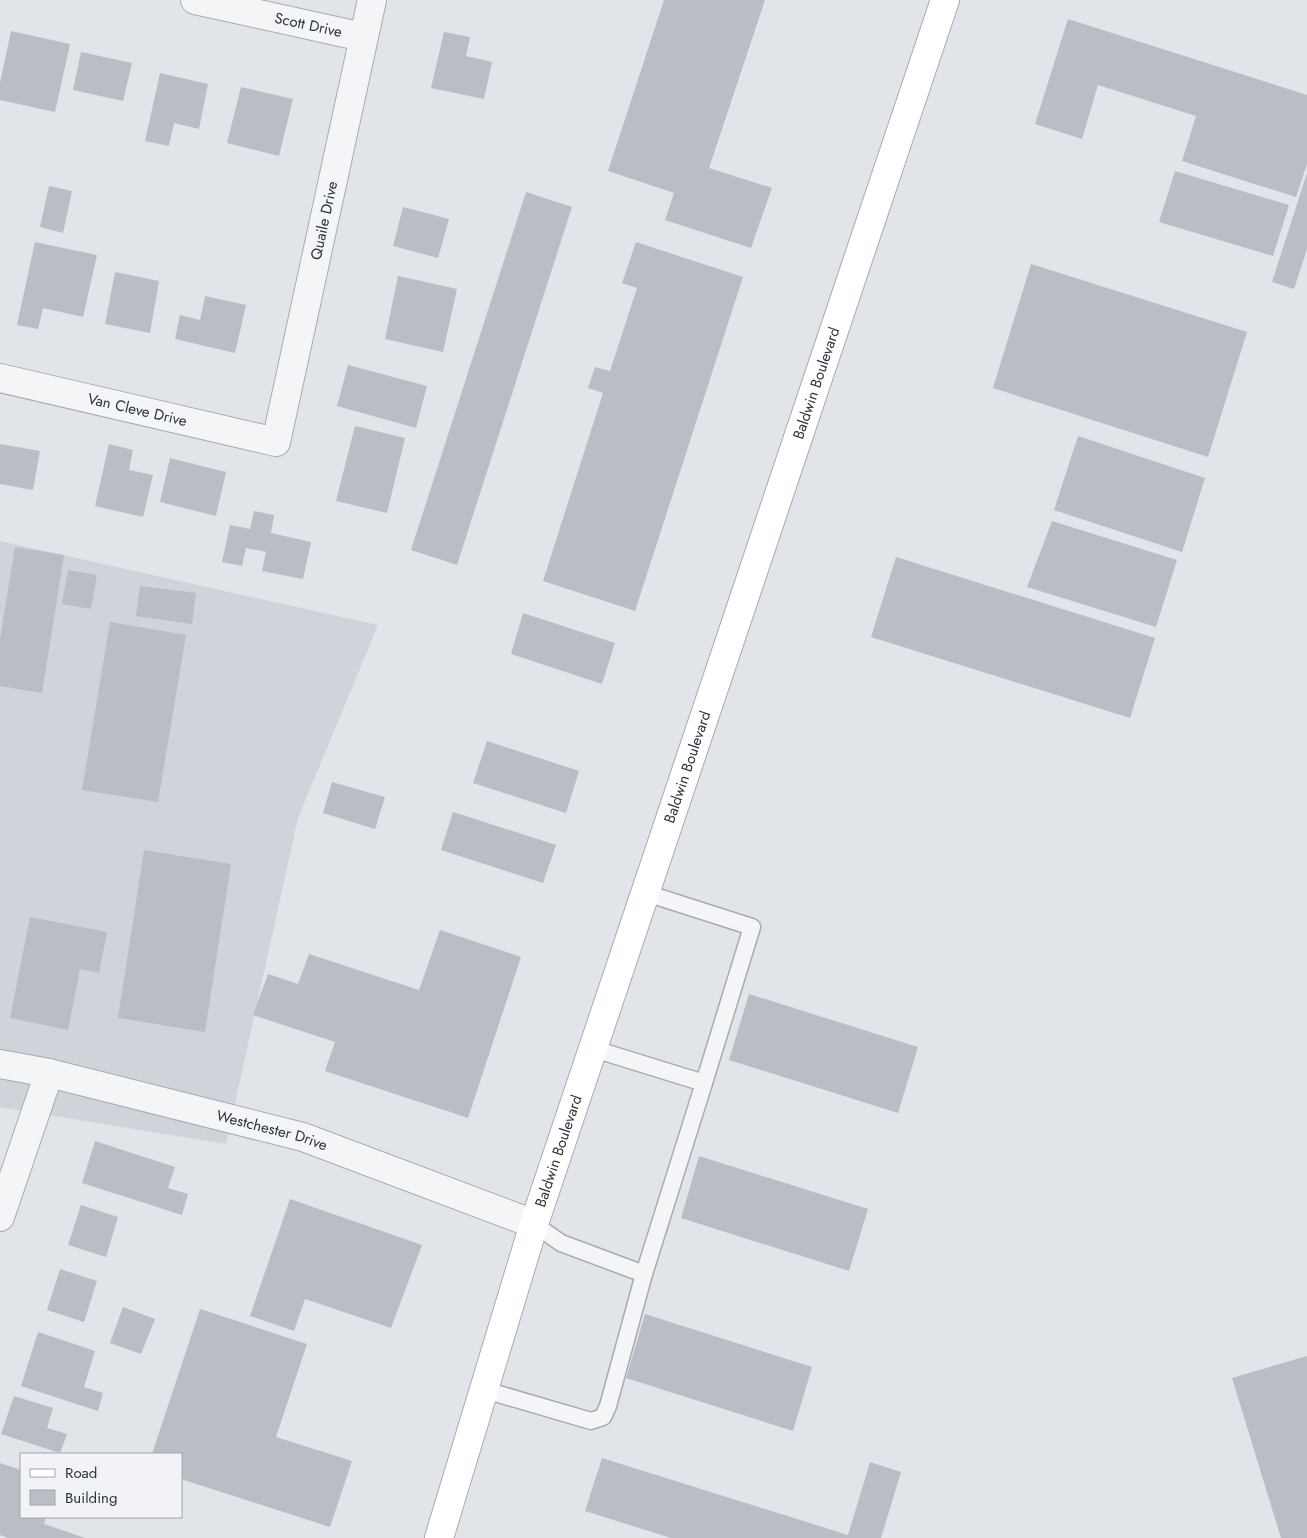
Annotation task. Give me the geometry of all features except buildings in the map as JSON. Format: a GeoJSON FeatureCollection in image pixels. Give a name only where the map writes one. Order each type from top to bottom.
{"type":"FeatureCollection","features":[{"type":"Feature","properties":{"kind":"main road","name":"Baldwin Boulevard"},"geometry":{"type":"LineString","coordinates":[[439,1538],[534,1224],[945,0]]}},
{"type":"Feature","properties":{"kind":"street","name":"Scott Drive"},"geometry":{"type":"LineString","coordinates":[[195,0],[364,37]]}},
{"type":"Feature","properties":{"kind":"street","name":"Quaile Drive"},"geometry":{"type":"LineString","coordinates":[[276,442],[372,0]]}},
{"type":"Feature","properties":{"kind":"street","name":"Van Cleve Drive"},"geometry":{"type":"LineString","coordinates":[[0,378],[276,442]]}},
{"type":"Feature","properties":{"kind":"street","name":"Westchester Drive"},"geometry":{"type":"LineString","coordinates":[[0,1064],[49,1073],[303,1137],[534,1224]]}},
{"type":"Feature","properties":{"kind":"street"},"geometry":{"type":"LineString","coordinates":[[0,1217],[49,1073]]}},
{"type":"Feature","properties":{"kind":"lane"},"geometry":{"type":"LineString","coordinates":[[484,1390],[591,1421],[603,1418],[608,1406],[644,1274],[752,927],[646,893]]}},
{"type":"Feature","properties":{"kind":"lane"},"geometry":{"type":"LineString","coordinates":[[594,1049],[704,1083]]}},
{"type":"Feature","properties":{"kind":"lane"},"geometry":{"type":"LineString","coordinates":[[534,1224],[561,1243],[644,1274]]}},
{"type":"Feature","properties":{"kind":"shaded area"},"geometry":{"type":"Polygon","coordinates":[[[0,541],[378,625],[298,818],[226,1144],[0,1107],[0,541]]]}}]}
